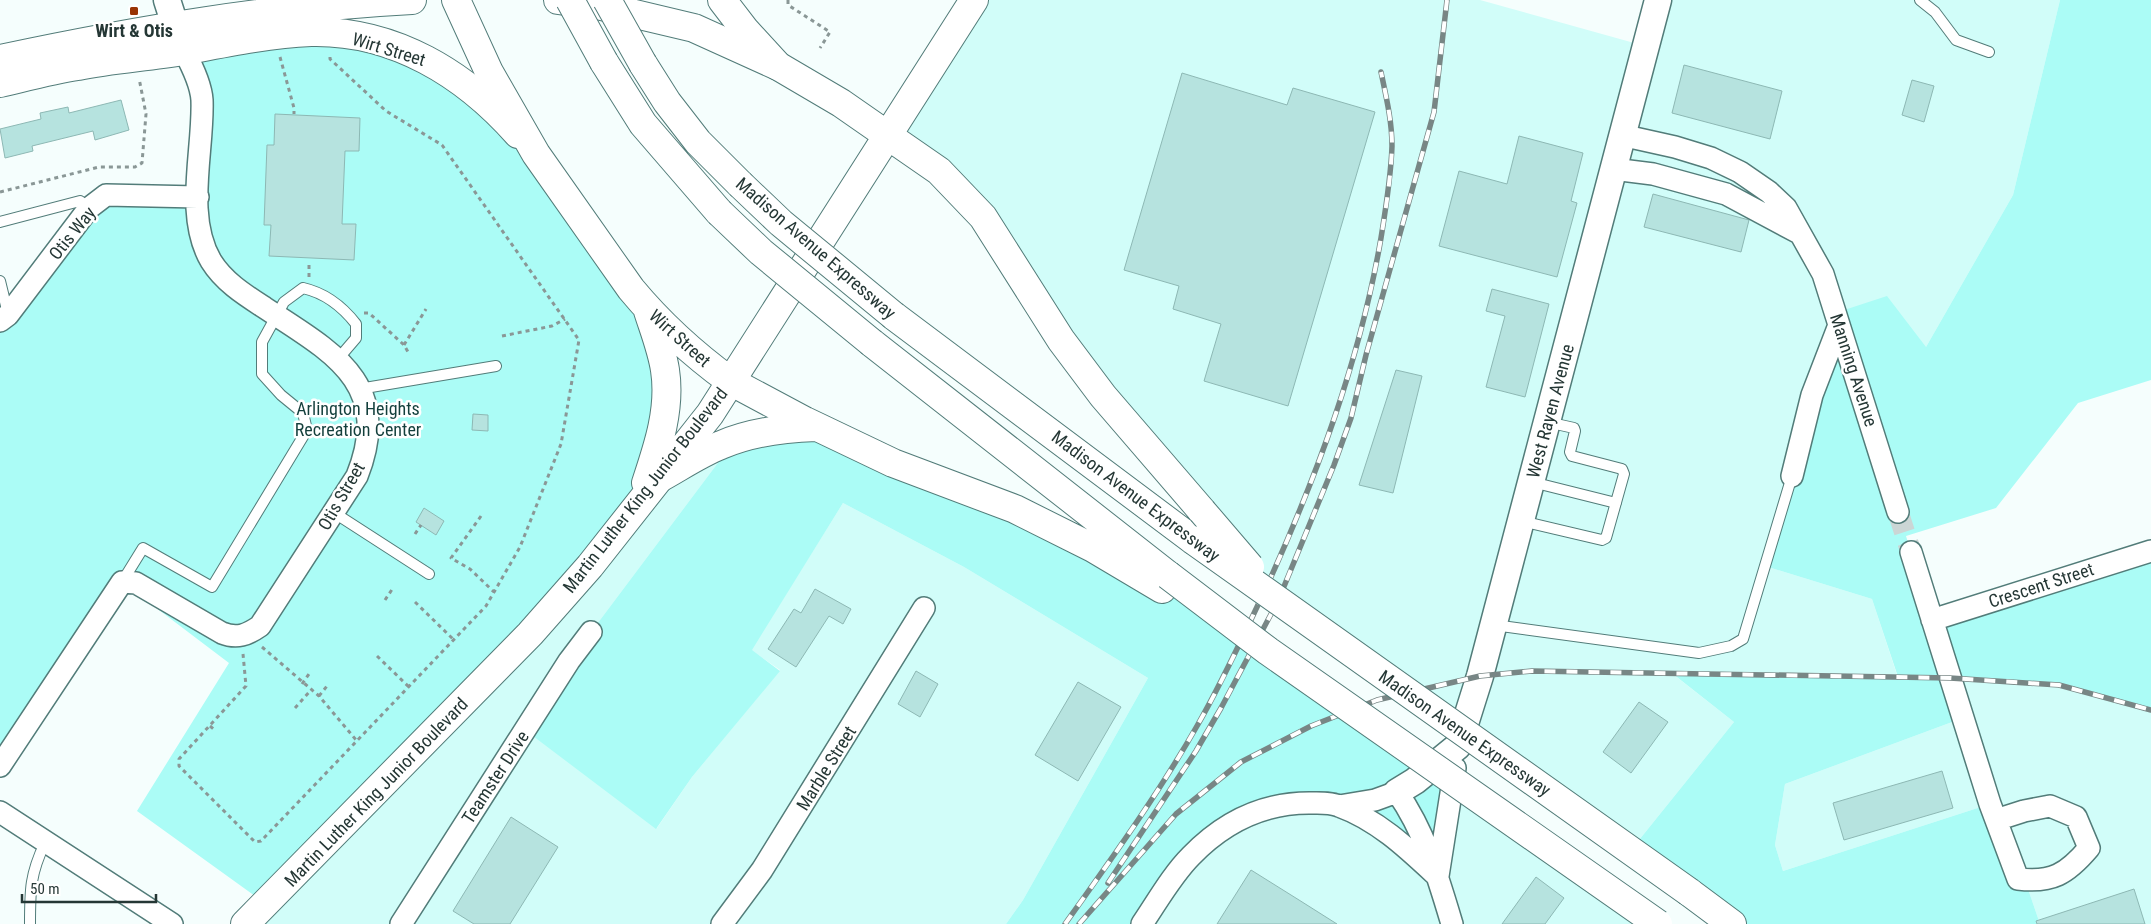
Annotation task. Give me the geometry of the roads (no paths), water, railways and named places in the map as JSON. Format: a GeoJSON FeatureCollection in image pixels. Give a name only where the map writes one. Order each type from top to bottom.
{"type":"FeatureCollection","features":[{"type":"Feature","properties":{"kind":"main road","name":"Wirt Street"},"geometry":{"type":"LineString","coordinates":[[0,83],[78,66],[286,10],[412,0]]}},
{"type":"Feature","properties":{"kind":"main road"},"geometry":{"type":"LineString","coordinates":[[456,0],[489,72],[536,154]]}},
{"type":"Feature","properties":{"kind":"main road"},"geometry":{"type":"LineString","coordinates":[[558,0],[601,6],[687,26],[778,66],[841,103],[938,171],[983,217],[1061,340],[1103,396],[1278,601]]}},
{"type":"Feature","properties":{"kind":"main road","name":"Madison Avenue Expressway"},"geometry":{"type":"LineString","coordinates":[[570,0],[604,62],[643,124],[719,212],[761,252],[1165,582],[1268,651],[1658,924]]}},
{"type":"Feature","properties":{"kind":"main road","name":"Madison Avenue Expressway"},"geometry":{"type":"LineString","coordinates":[[607,0],[667,102],[698,142],[781,223],[894,316],[1193,540],[1732,924]]}},
{"type":"Feature","properties":{"kind":"main road"},"geometry":{"type":"LineString","coordinates":[[722,0],[745,30],[778,66]]}},
{"type":"Feature","properties":{"kind":"main road","name":"Martin Luther King Junior Boulevard"},"geometry":{"type":"LineString","coordinates":[[245,924],[530,634],[590,566],[648,490],[710,414],[974,0]]}},
{"type":"Feature","properties":{"kind":"main road","name":"Wirt Street"},"geometry":{"type":"LineString","coordinates":[[0,59],[73,43],[180,38],[243,39],[311,32],[369,39],[408,52],[443,68],[482,96],[536,154],[631,289],[648,310],[699,358],[730,381],[817,427],[893,463],[1015,509],[1165,582]]}},
{"type":"Feature","properties":{"kind":"main road"},"geometry":{"type":"LineString","coordinates":[[648,310],[665,370],[666,398],[658,448],[648,490]]}},
{"type":"Feature","properties":{"kind":"main road"},"geometry":{"type":"LineString","coordinates":[[648,490],[720,445],[770,430],[817,427]]}},
{"type":"Feature","properties":{"kind":"street"},"geometry":{"type":"LineString","coordinates":[[167,0],[180,38]]}},
{"type":"Feature","properties":{"kind":"street","name":"West Rayen Avenue"},"geometry":{"type":"LineString","coordinates":[[1458,746],[1531,481],[1658,0]]}},
{"type":"Feature","properties":{"kind":"street","name":"Otis Street"},"geometry":{"type":"LineString","coordinates":[[122,582],[136,583],[222,634],[231,637],[249,634],[260,626],[357,476],[365,454],[368,422],[359,389],[354,379],[338,360],[318,342],[231,285],[211,260],[200,235],[198,197],[202,98],[180,38]]}},
{"type":"Feature","properties":{"kind":"street","name":"Manning Avenue"},"geometry":{"type":"LineString","coordinates":[[1621,135],[1675,147],[1710,158],[1740,172],[1769,192],[1786,208],[1823,274],[1898,512]]}},
{"type":"Feature","properties":{"kind":"street"},"geometry":{"type":"LineString","coordinates":[[1613,169],[1653,174],[1726,194],[1799,233]]}},
{"type":"Feature","properties":{"kind":"street","name":"Otis Way"},"geometry":{"type":"LineString","coordinates":[[4,318],[89,208],[106,195],[198,197]]}},
{"type":"Feature","properties":{"kind":"street"},"geometry":{"type":"LineString","coordinates":[[1792,476],[1812,395],[1839,325]]}},
{"type":"Feature","properties":{"kind":"street","name":"Crescent Street"},"geometry":{"type":"LineString","coordinates":[[1932,620],[2151,551]]}},
{"type":"Feature","properties":{"kind":"street"},"geometry":{"type":"LineString","coordinates":[[1911,552],[1996,820]]}},
{"type":"Feature","properties":{"kind":"street"},"geometry":{"type":"LineString","coordinates":[[0,766],[122,582]]}},
{"type":"Feature","properties":{"kind":"street","name":"Marble Street"},"geometry":{"type":"LineString","coordinates":[[722,924],[762,870],[924,608]]}},
{"type":"Feature","properties":{"kind":"street","name":"Teamster Drive"},"geometry":{"type":"LineString","coordinates":[[402,924],[569,661],[591,632]]}},
{"type":"Feature","properties":{"kind":"street"},"geometry":{"type":"LineString","coordinates":[[1339,806],[1375,800],[1396,792],[1415,781],[1458,746]]}},
{"type":"Feature","properties":{"kind":"street"},"geometry":{"type":"LineString","coordinates":[[1438,877],[1458,746]]}},
{"type":"Feature","properties":{"kind":"street"},"geometry":{"type":"LineString","coordinates":[[1396,792],[1419,826],[1438,877],[1452,924]]}},
{"type":"Feature","properties":{"kind":"street"},"geometry":{"type":"LineString","coordinates":[[1142,924],[1189,857],[1211,837],[1232,822],[1271,807],[1294,803],[1327,803],[1339,806],[1400,841],[1438,877]]}},
{"type":"Feature","properties":{"kind":"street"},"geometry":{"type":"LineString","coordinates":[[0,812],[172,924]]}},
{"type":"Feature","properties":{"kind":"lane"},"geometry":{"type":"LineString","coordinates":[[1920,0],[1935,12],[1956,40],[1989,52]]}},
{"type":"Feature","properties":{"kind":"lane"},"geometry":{"type":"LineString","coordinates":[[0,222],[80,201],[89,208]]}},
{"type":"Feature","properties":{"kind":"lane"},"geometry":{"type":"LineString","coordinates":[[0,281],[4,318]]}},
{"type":"Feature","properties":{"kind":"lane"},"geometry":{"type":"LineString","coordinates":[[122,582],[143,548],[212,587],[307,430],[303,413],[281,395],[262,374],[262,342],[275,315],[284,302],[303,288],[318,291],[344,308],[356,324],[356,338],[338,360]]}},
{"type":"Feature","properties":{"kind":"lane"},"geometry":{"type":"LineString","coordinates":[[359,389],[496,366]]}},
{"type":"Feature","properties":{"kind":"lane"},"geometry":{"type":"LineString","coordinates":[[1520,521],[1602,540],[1606,538],[1624,474],[1622,469],[1572,456],[1570,452],[1574,428],[1547,421]]}},
{"type":"Feature","properties":{"kind":"lane"},"geometry":{"type":"LineString","coordinates":[[1492,625],[1699,653],[1731,646],[1743,639],[1792,476]]}},
{"type":"Feature","properties":{"kind":"lane"},"geometry":{"type":"LineString","coordinates":[[1531,481],[1616,503]]}},
{"type":"Feature","properties":{"kind":"lane"},"geometry":{"type":"LineString","coordinates":[[333,512],[429,574]]}},
{"type":"Feature","properties":{"kind":"lane"},"geometry":{"type":"LineString","coordinates":[[30,924],[30,886],[34,866],[45,843]]}},
{"type":"Feature","properties":{"kind":"tunnel"},"geometry":{"type":"LineString","coordinates":[[1898,512],[1911,552]]}},
{"type":"Feature","properties":{"kind":"railway"},"geometry":{"type":"LineString","coordinates":[[1108,883],[1196,751],[1221,708],[1278,601],[1334,465],[1351,418],[1366,355],[1434,112],[1447,0]]}},
{"type":"Feature","properties":{"kind":"railway"},"geometry":{"type":"LineString","coordinates":[[1065,924],[1117,851],[1207,709],[1285,546],[1335,417],[1361,328],[1383,226],[1392,137],[1381,72]]}},
{"type":"Feature","properties":{"kind":"railway"},"geometry":{"type":"LineString","coordinates":[[1079,924],[1176,814],[1241,762],[1311,726],[1377,700],[1480,676],[1532,671],[1950,678],[2059,685],[2151,710]]}},
{"type":"Feature","properties":{"kind":"place","name":"Wirt & Otis"},"geometry":{"type":"Point","coordinates":[134,11]}},
{"type":"Feature","properties":{"kind":"park label","name":"Arlington Heights Recreation Center"},"geometry":{"type":"Point","coordinates":[358,418]}}]}
